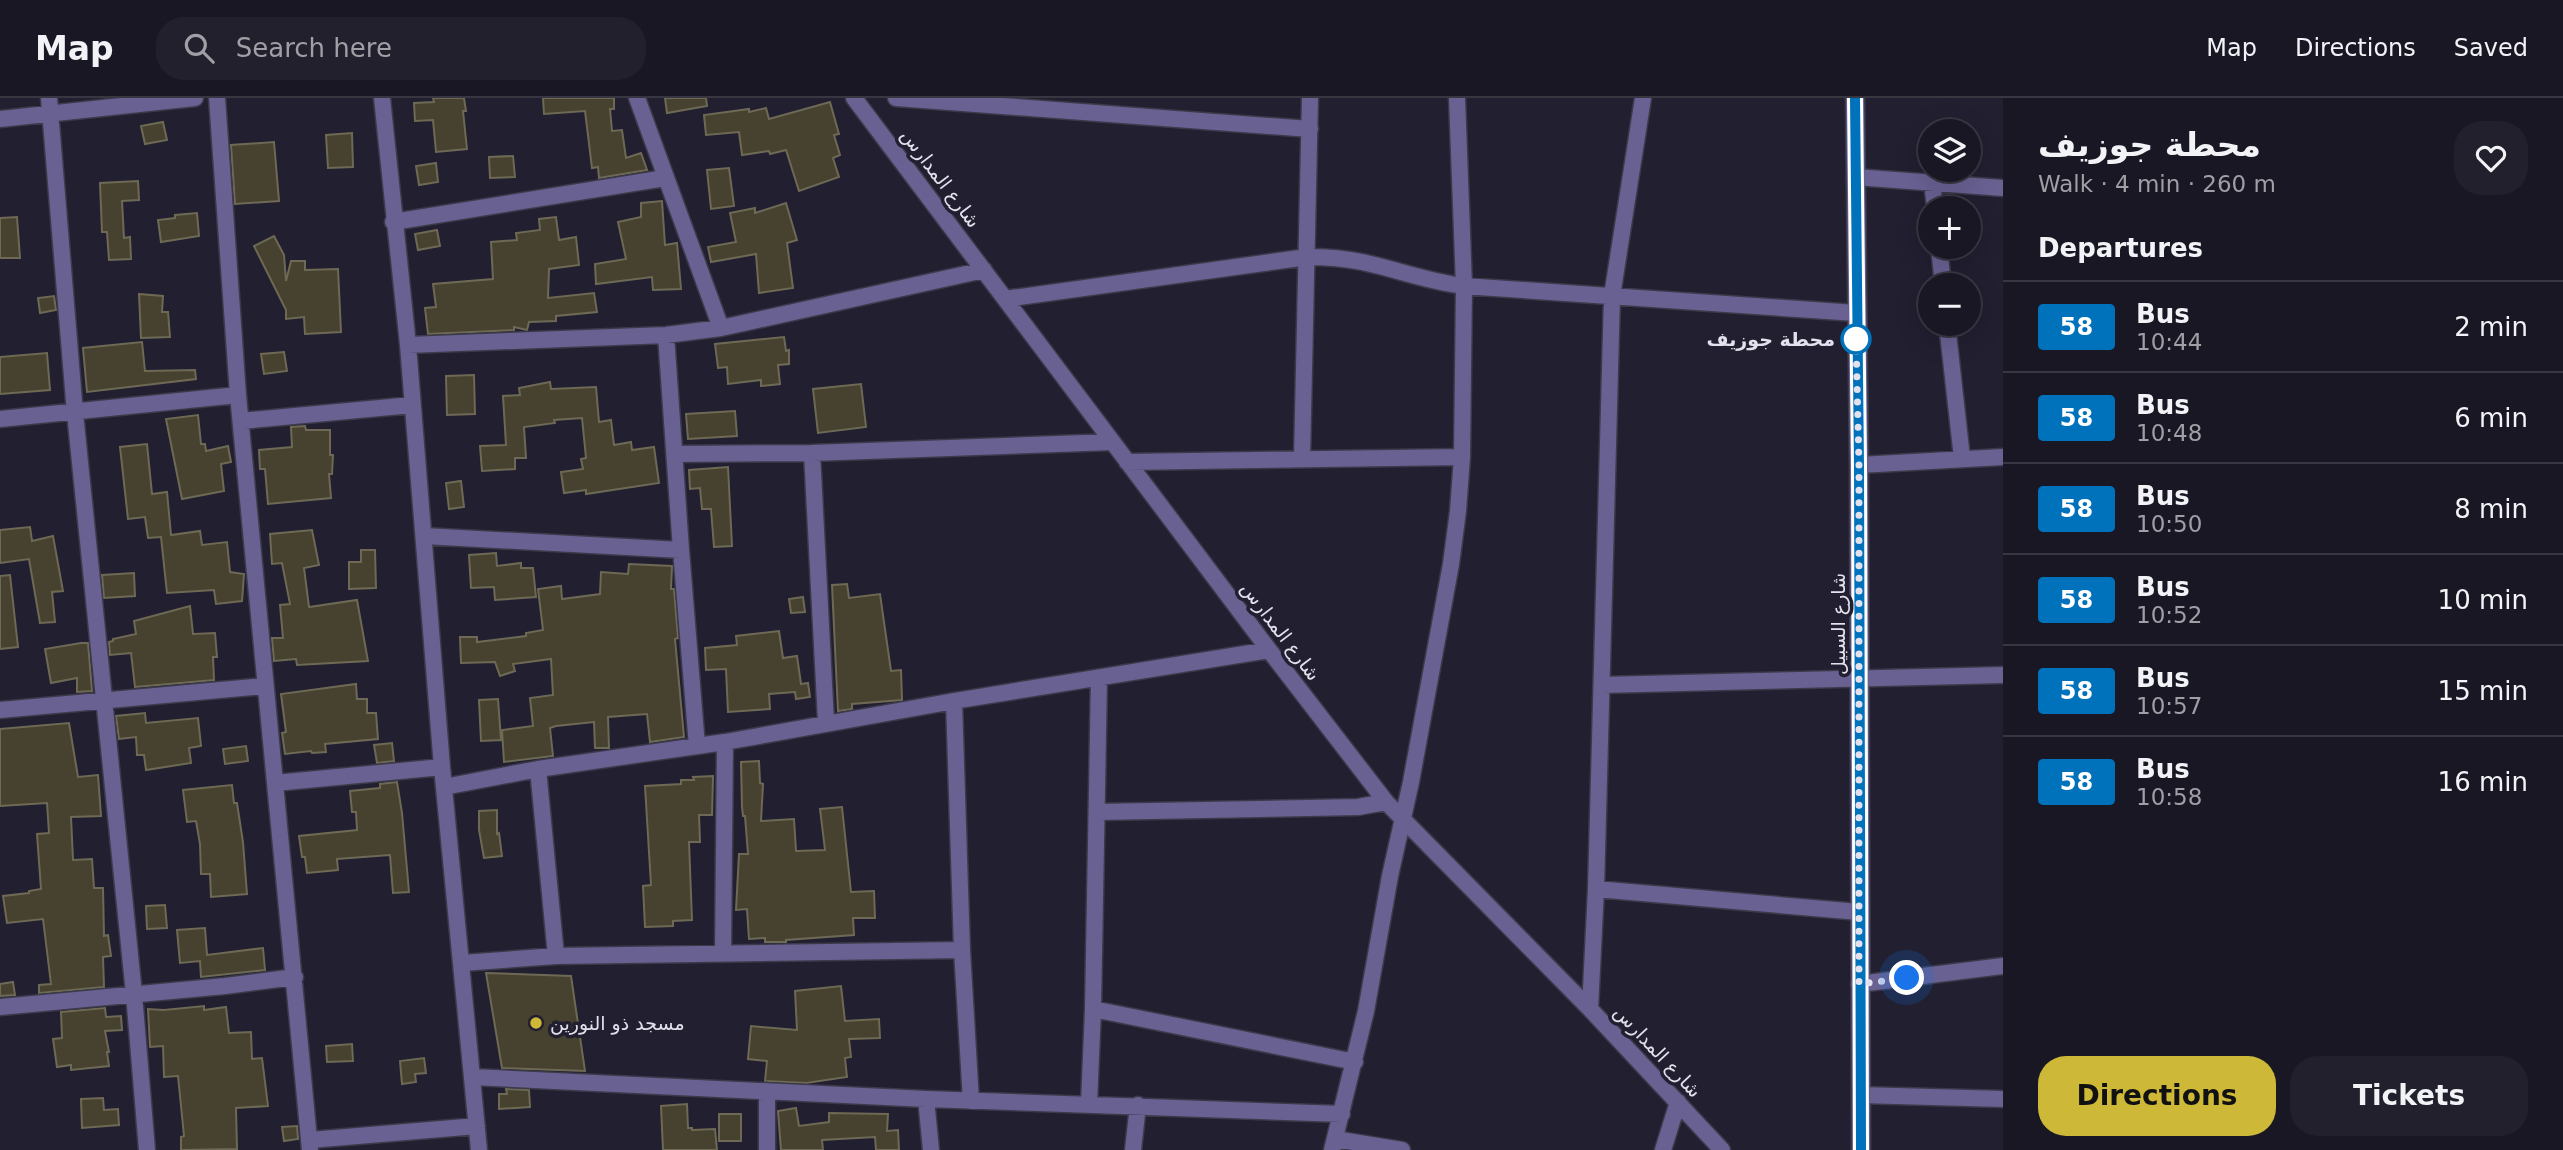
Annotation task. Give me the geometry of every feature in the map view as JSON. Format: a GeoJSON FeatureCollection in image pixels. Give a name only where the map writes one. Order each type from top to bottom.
{"type":"FeatureCollection","features":[{"type":"Feature","properties":{"kind":"street"},"geometry":{"type":"LineString","coordinates":[[0,119],[50,105],[195,98]]}},
{"type":"Feature","properties":{"kind":"street"},"geometry":{"type":"LineString","coordinates":[[217,98],[237,395],[310,1145],[477,1126]]}},
{"type":"Feature","properties":{"kind":"street"},"geometry":{"type":"LineString","coordinates":[[382,98],[408,345],[442,767],[479,1150]]}},
{"type":"Feature","properties":{"kind":"street"},"geometry":{"type":"LineString","coordinates":[[637,98],[722,328]]}},
{"type":"Feature","properties":{"kind":"street","name":"شارع المدارس"},"geometry":{"type":"LineString","coordinates":[[854,98],[1386,802],[1590,1009],[1721,1150]]}},
{"type":"Feature","properties":{"kind":"street"},"geometry":{"type":"LineString","coordinates":[[896,98],[1310,129]]}},
{"type":"Feature","properties":{"kind":"street"},"geometry":{"type":"LineString","coordinates":[[1124,98],[1126,115]]}},
{"type":"Feature","properties":{"kind":"street"},"geometry":{"type":"LineString","coordinates":[[1302,459],[1310,98]]}},
{"type":"Feature","properties":{"kind":"street"},"geometry":{"type":"LineString","coordinates":[[1402,1150],[1334,1144],[1355,1062],[1451,564],[1462,457],[1464,286],[1457,98]]}},
{"type":"Feature","properties":{"kind":"street"},"geometry":{"type":"LineString","coordinates":[[1590,1009],[1596,889],[1612,296],[1643,98]]}},
{"type":"Feature","properties":{"kind":"street","name":"شارع السبيل"},"geometry":{"type":"LineString","coordinates":[[1855,98],[1861,1150]]}},
{"type":"Feature","properties":{"kind":"street"},"geometry":{"type":"LineString","coordinates":[[50,105],[75,413],[134,994],[147,1150]]}},
{"type":"Feature","properties":{"kind":"street"},"geometry":{"type":"LineString","coordinates":[[1855,177],[2003,188]]}},
{"type":"Feature","properties":{"kind":"street"},"geometry":{"type":"LineString","coordinates":[[394,222],[665,178]]}},
{"type":"Feature","properties":{"kind":"street"},"geometry":{"type":"LineString","coordinates":[[1932,183],[1934,196]]}},
{"type":"Feature","properties":{"kind":"street"},"geometry":{"type":"LineString","coordinates":[[1005,299],[1307,257],[1335,257],[1417,278],[1464,286],[1856,313]]}},
{"type":"Feature","properties":{"kind":"street"},"geometry":{"type":"LineString","coordinates":[[408,345],[666,335],[722,328],[984,270]]}},
{"type":"Feature","properties":{"kind":"street"},"geometry":{"type":"LineString","coordinates":[[666,335],[697,746]]}},
{"type":"Feature","properties":{"kind":"street"},"geometry":{"type":"LineString","coordinates":[[1948,336],[1962,458]]}},
{"type":"Feature","properties":{"kind":"street"},"geometry":{"type":"LineString","coordinates":[[0,419],[237,395]]}},
{"type":"Feature","properties":{"kind":"street"},"geometry":{"type":"LineString","coordinates":[[241,421],[412,405]]}},
{"type":"Feature","properties":{"kind":"street"},"geometry":{"type":"LineString","coordinates":[[675,454],[812,453],[1112,442]]}},
{"type":"Feature","properties":{"kind":"street"},"geometry":{"type":"LineString","coordinates":[[812,453],[826,722]]}},
{"type":"Feature","properties":{"kind":"street"},"geometry":{"type":"LineString","coordinates":[[1128,462],[1462,457]]}},
{"type":"Feature","properties":{"kind":"street"},"geometry":{"type":"LineString","coordinates":[[1859,465],[2003,457]]}},
{"type":"Feature","properties":{"kind":"street"},"geometry":{"type":"LineString","coordinates":[[424,536],[681,550]]}},
{"type":"Feature","properties":{"kind":"street"},"geometry":{"type":"LineString","coordinates":[[444,787],[538,769],[724,742],[826,722],[1269,650]]}},
{"type":"Feature","properties":{"kind":"street"},"geometry":{"type":"LineString","coordinates":[[1602,685],[2003,675]]}},
{"type":"Feature","properties":{"kind":"street"},"geometry":{"type":"LineString","coordinates":[[1089,1104],[1099,678]]}},
{"type":"Feature","properties":{"kind":"street"},"geometry":{"type":"LineString","coordinates":[[0,710],[265,686]]}},
{"type":"Feature","properties":{"kind":"street"},"geometry":{"type":"LineString","coordinates":[[954,701],[962,950],[971,1101]]}},
{"type":"Feature","properties":{"kind":"street"},"geometry":{"type":"LineString","coordinates":[[723,954],[724,742]]}},
{"type":"Feature","properties":{"kind":"street"},"geometry":{"type":"LineString","coordinates":[[275,783],[442,767]]}},
{"type":"Feature","properties":{"kind":"street"},"geometry":{"type":"LineString","coordinates":[[538,769],[556,956]]}},
{"type":"Feature","properties":{"kind":"street"},"geometry":{"type":"LineString","coordinates":[[1097,811],[1358,807],[1386,802]]}},
{"type":"Feature","properties":{"kind":"street"},"geometry":{"type":"LineString","coordinates":[[1596,889],[1859,912]]}},
{"type":"Feature","properties":{"kind":"street"},"geometry":{"type":"LineString","coordinates":[[462,962],[556,956],[962,950]]}},
{"type":"Feature","properties":{"kind":"street"},"geometry":{"type":"LineString","coordinates":[[1859,984],[2003,966]]}},
{"type":"Feature","properties":{"kind":"street"},"geometry":{"type":"LineString","coordinates":[[0,1007],[295,977]]}},
{"type":"Feature","properties":{"kind":"street"},"geometry":{"type":"LineString","coordinates":[[1093,1009],[1355,1062]]}},
{"type":"Feature","properties":{"kind":"street"},"geometry":{"type":"LineString","coordinates":[[472,1077],[971,1101],[1342,1114]]}},
{"type":"Feature","properties":{"kind":"street"},"geometry":{"type":"LineString","coordinates":[[767,1091],[767,1150]]}},
{"type":"Feature","properties":{"kind":"street"},"geometry":{"type":"LineString","coordinates":[[1860,1095],[2003,1099]]}},
{"type":"Feature","properties":{"kind":"street"},"geometry":{"type":"LineString","coordinates":[[926,1099],[931,1150]]}},
{"type":"Feature","properties":{"kind":"street"},"geometry":{"type":"LineString","coordinates":[[1664,1150],[1678,1102]]}},
{"type":"Feature","properties":{"kind":"street"},"geometry":{"type":"LineString","coordinates":[[1133,1150],[1138,1105]]}},
{"type":"Feature","properties":{"kind":"building"},"geometry":{"type":"Polygon","coordinates":[[[433,98],[464,98],[467,149],[436,152],[433,120],[415,121],[414,103],[434,102],[433,98]]]}},
{"type":"Feature","properties":{"kind":"building"},"geometry":{"type":"Polygon","coordinates":[[[543,98],[614,98],[614,109],[610,109],[612,131],[622,130],[626,158],[641,153],[647,170],[599,178],[598,167],[592,168],[585,111],[544,114],[543,98]]]}},
{"type":"Feature","properties":{"kind":"building"},"geometry":{"type":"Polygon","coordinates":[[[665,98],[706,98],[707,106],[667,113],[665,98]]]}},
{"type":"Feature","properties":{"kind":"building"},"geometry":{"type":"Polygon","coordinates":[[[830,102],[839,134],[834,135],[840,155],[833,158],[839,177],[799,191],[786,150],[770,154],[769,151],[742,155],[739,132],[706,135],[704,115],[766,108],[769,119],[830,102]]]}},
{"type":"Feature","properties":{"kind":"building"},"geometry":{"type":"Polygon","coordinates":[[[163,122],[167,140],[145,144],[141,126],[163,122]]]}},
{"type":"Feature","properties":{"kind":"building"},"geometry":{"type":"Polygon","coordinates":[[[352,133],[353,167],[328,168],[326,135],[352,133]]]}},
{"type":"Feature","properties":{"kind":"building"},"geometry":{"type":"Polygon","coordinates":[[[274,142],[279,201],[235,204],[231,145],[274,142]]]}},
{"type":"Feature","properties":{"kind":"building"},"geometry":{"type":"Polygon","coordinates":[[[513,156],[515,177],[490,178],[489,157],[513,156]]]}},
{"type":"Feature","properties":{"kind":"building"},"geometry":{"type":"Polygon","coordinates":[[[436,163],[438,182],[419,185],[416,166],[436,163]]]}},
{"type":"Feature","properties":{"kind":"building"},"geometry":{"type":"Polygon","coordinates":[[[729,168],[734,206],[711,209],[707,170],[729,168]]]}},
{"type":"Feature","properties":{"kind":"building"},"geometry":{"type":"Polygon","coordinates":[[[138,181],[139,200],[122,201],[124,238],[130,237],[131,259],[109,260],[107,232],[102,232],[100,183],[138,181]]]}},
{"type":"Feature","properties":{"kind":"building"},"geometry":{"type":"Polygon","coordinates":[[[662,201],[665,245],[677,243],[681,289],[653,290],[652,277],[596,284],[595,264],[626,259],[618,222],[641,217],[641,203],[662,201]]]}},
{"type":"Feature","properties":{"kind":"building"},"geometry":{"type":"Polygon","coordinates":[[[786,203],[797,240],[787,243],[793,288],[759,293],[756,254],[711,262],[708,247],[736,242],[730,213],[755,208],[755,213],[786,203]]]}},
{"type":"Feature","properties":{"kind":"building"},"geometry":{"type":"Polygon","coordinates":[[[197,213],[199,236],[161,242],[158,220],[197,213]]]}},
{"type":"Feature","properties":{"kind":"building"},"geometry":{"type":"Polygon","coordinates":[[[17,217],[20,258],[0,258],[0,218],[17,217]]]}},
{"type":"Feature","properties":{"kind":"building"},"geometry":{"type":"Polygon","coordinates":[[[556,217],[559,240],[576,237],[579,265],[549,269],[548,298],[594,293],[597,312],[556,316],[556,321],[529,322],[527,330],[514,327],[514,330],[428,334],[425,308],[436,307],[433,284],[493,279],[491,242],[517,240],[516,233],[540,230],[539,219],[556,217]]]}},
{"type":"Feature","properties":{"kind":"building"},"geometry":{"type":"Polygon","coordinates":[[[437,230],[440,246],[418,250],[415,234],[437,230]]]}},
{"type":"Feature","properties":{"kind":"building"},"geometry":{"type":"Polygon","coordinates":[[[274,236],[284,255],[286,281],[291,261],[305,261],[305,270],[338,269],[341,332],[305,334],[304,317],[286,319],[286,310],[254,246],[274,236]]]}},
{"type":"Feature","properties":{"kind":"building"},"geometry":{"type":"Polygon","coordinates":[[[139,294],[163,296],[162,312],[168,312],[170,337],[141,338],[139,294]]]}},
{"type":"Feature","properties":{"kind":"building"},"geometry":{"type":"Polygon","coordinates":[[[54,296],[56,310],[40,313],[38,298],[54,296]]]}},
{"type":"Feature","properties":{"kind":"building"},"geometry":{"type":"Polygon","coordinates":[[[784,337],[786,351],[789,350],[789,364],[778,365],[780,384],[761,386],[761,380],[728,384],[727,367],[718,368],[715,344],[784,337]]]}},
{"type":"Feature","properties":{"kind":"building"},"geometry":{"type":"Polygon","coordinates":[[[142,342],[145,371],[195,370],[196,379],[87,392],[83,348],[142,342]]]}},
{"type":"Feature","properties":{"kind":"building"},"geometry":{"type":"Polygon","coordinates":[[[284,352],[287,371],[264,374],[261,354],[284,352]]]}},
{"type":"Feature","properties":{"kind":"building"},"geometry":{"type":"Polygon","coordinates":[[[47,353],[50,390],[0,394],[0,357],[47,353]]]}},
{"type":"Feature","properties":{"kind":"building"},"geometry":{"type":"Polygon","coordinates":[[[474,375],[475,414],[447,415],[446,376],[474,375]]]}},
{"type":"Feature","properties":{"kind":"building"},"geometry":{"type":"Polygon","coordinates":[[[550,382],[551,389],[596,387],[599,422],[611,420],[614,445],[631,442],[632,450],[654,447],[659,483],[586,494],[586,490],[564,493],[561,472],[583,469],[581,459],[586,458],[582,418],[554,420],[555,423],[524,427],[526,458],[515,458],[515,469],[482,471],[480,446],[506,445],[503,396],[520,395],[519,388],[550,382]]]}},
{"type":"Feature","properties":{"kind":"building"},"geometry":{"type":"Polygon","coordinates":[[[861,384],[866,427],[818,433],[813,389],[861,384]]]}},
{"type":"Feature","properties":{"kind":"building"},"geometry":{"type":"Polygon","coordinates":[[[735,411],[737,436],[688,439],[686,414],[735,411]]]}},
{"type":"Feature","properties":{"kind":"building"},"geometry":{"type":"Polygon","coordinates":[[[198,415],[201,444],[205,444],[206,451],[228,446],[231,462],[221,464],[224,491],[182,499],[166,419],[198,415]]]}},
{"type":"Feature","properties":{"kind":"building"},"geometry":{"type":"Polygon","coordinates":[[[305,426],[306,430],[330,430],[330,455],[333,455],[332,474],[329,474],[331,498],[268,504],[265,469],[260,469],[259,450],[292,447],[291,427],[305,426]]]}},
{"type":"Feature","properties":{"kind":"building"},"geometry":{"type":"Polygon","coordinates":[[[147,444],[152,494],[167,492],[171,535],[200,531],[202,545],[227,542],[230,572],[244,574],[242,601],[216,604],[214,590],[167,593],[161,537],[148,538],[145,517],[128,519],[120,447],[147,444]]]}},
{"type":"Feature","properties":{"kind":"building"},"geometry":{"type":"Polygon","coordinates":[[[728,467],[732,546],[714,547],[711,509],[702,509],[700,488],[690,489],[689,470],[728,467]]]}},
{"type":"Feature","properties":{"kind":"building"},"geometry":{"type":"Polygon","coordinates":[[[461,481],[464,507],[449,509],[446,483],[461,481]]]}},
{"type":"Feature","properties":{"kind":"building"},"geometry":{"type":"Polygon","coordinates":[[[30,527],[32,541],[53,536],[63,591],[52,592],[55,622],[40,623],[29,559],[0,563],[0,530],[30,527]]]}},
{"type":"Feature","properties":{"kind":"building"},"geometry":{"type":"Polygon","coordinates":[[[312,530],[319,565],[304,568],[309,607],[357,600],[368,661],[297,665],[296,659],[274,661],[272,638],[283,638],[280,605],[290,604],[282,563],[272,564],[270,534],[312,530]]]}},
{"type":"Feature","properties":{"kind":"building"},"geometry":{"type":"Polygon","coordinates":[[[361,550],[375,550],[376,588],[349,589],[349,562],[361,562],[361,550]]]}},
{"type":"Feature","properties":{"kind":"building"},"geometry":{"type":"Polygon","coordinates":[[[496,553],[497,566],[521,563],[521,568],[533,568],[536,597],[495,600],[494,587],[471,588],[469,555],[496,553]]]}},
{"type":"Feature","properties":{"kind":"building"},"geometry":{"type":"Polygon","coordinates":[[[629,564],[672,566],[671,589],[674,589],[678,638],[675,639],[684,737],[650,742],[647,714],[608,717],[609,748],[595,748],[594,722],[556,726],[550,728],[553,756],[504,762],[502,730],[533,726],[530,698],[553,695],[551,659],[513,664],[515,671],[500,676],[495,662],[461,663],[460,637],[477,637],[477,642],[526,636],[526,633],[543,630],[538,589],[561,586],[562,599],[600,594],[601,572],[628,574],[629,564]]]}},
{"type":"Feature","properties":{"kind":"building"},"geometry":{"type":"Polygon","coordinates":[[[134,573],[135,596],[104,598],[102,575],[134,573]]]}},
{"type":"Feature","properties":{"kind":"building"},"geometry":{"type":"Polygon","coordinates":[[[10,575],[18,647],[0,649],[0,576],[10,575]]]}},
{"type":"Feature","properties":{"kind":"building"},"geometry":{"type":"Polygon","coordinates":[[[847,584],[849,598],[880,594],[891,671],[901,670],[902,700],[852,704],[852,709],[838,711],[832,585],[847,584]]]}},
{"type":"Feature","properties":{"kind":"building"},"geometry":{"type":"Polygon","coordinates":[[[803,597],[805,612],[791,613],[789,599],[803,597]]]}},
{"type":"Feature","properties":{"kind":"building"},"geometry":{"type":"Polygon","coordinates":[[[190,606],[193,634],[215,633],[217,657],[213,657],[214,680],[135,687],[131,653],[110,655],[109,642],[136,634],[134,621],[190,606]]]}},
{"type":"Feature","properties":{"kind":"building"},"geometry":{"type":"Polygon","coordinates":[[[779,631],[783,658],[797,656],[801,684],[808,683],[810,697],[796,699],[795,692],[769,694],[770,709],[728,712],[726,669],[706,670],[705,648],[737,645],[736,636],[779,631]]]}},
{"type":"Feature","properties":{"kind":"building"},"geometry":{"type":"Polygon","coordinates":[[[88,643],[92,691],[77,692],[77,678],[51,683],[45,649],[88,643]]]}},
{"type":"Feature","properties":{"kind":"building"},"geometry":{"type":"Polygon","coordinates":[[[356,684],[357,699],[367,699],[367,713],[376,713],[378,739],[325,744],[326,752],[285,754],[282,733],[286,732],[281,694],[356,684]]]}},
{"type":"Feature","properties":{"kind":"building"},"geometry":{"type":"Polygon","coordinates":[[[498,699],[501,740],[481,741],[479,700],[498,699]]]}},
{"type":"Feature","properties":{"kind":"building"},"geometry":{"type":"Polygon","coordinates":[[[145,713],[146,723],[198,718],[201,746],[189,748],[191,763],[146,770],[144,755],[137,755],[136,737],[119,739],[116,716],[145,713]]]}},
{"type":"Feature","properties":{"kind":"building"},"geometry":{"type":"Polygon","coordinates":[[[69,723],[78,777],[98,775],[101,816],[71,817],[73,860],[92,859],[94,888],[103,888],[104,936],[108,935],[111,956],[103,957],[104,987],[39,993],[39,985],[51,984],[43,919],[7,923],[3,896],[41,889],[37,834],[49,833],[47,803],[0,806],[0,729],[69,723]]]}},
{"type":"Feature","properties":{"kind":"building"},"geometry":{"type":"Polygon","coordinates":[[[392,743],[394,761],[377,763],[374,745],[392,743]]]}},
{"type":"Feature","properties":{"kind":"building"},"geometry":{"type":"Polygon","coordinates":[[[246,746],[248,761],[225,764],[223,749],[246,746]]]}},
{"type":"Feature","properties":{"kind":"building"},"geometry":{"type":"Polygon","coordinates":[[[759,761],[760,783],[763,784],[761,821],[794,819],[796,851],[825,850],[820,809],[842,807],[851,892],[874,891],[875,918],[853,918],[854,935],[786,942],[765,942],[765,938],[749,939],[747,909],[736,910],[739,854],[748,854],[742,807],[741,762],[759,761]]]}},
{"type":"Feature","properties":{"kind":"building"},"geometry":{"type":"Polygon","coordinates":[[[713,776],[712,815],[699,815],[700,842],[689,842],[692,920],[673,921],[673,926],[645,927],[643,886],[651,885],[645,786],[681,784],[681,780],[694,780],[693,777],[713,776]]]}},
{"type":"Feature","properties":{"kind":"building"},"geometry":{"type":"Polygon","coordinates":[[[397,782],[409,892],[393,893],[390,855],[337,859],[338,870],[307,873],[299,836],[357,830],[356,812],[352,812],[350,791],[380,788],[380,784],[397,782]]]}},
{"type":"Feature","properties":{"kind":"building"},"geometry":{"type":"Polygon","coordinates":[[[232,785],[243,842],[247,894],[211,897],[210,874],[201,874],[196,821],[187,822],[183,790],[232,785]]]}},
{"type":"Feature","properties":{"kind":"building"},"geometry":{"type":"Polygon","coordinates":[[[497,810],[497,834],[499,833],[502,856],[484,858],[479,811],[497,810]]]}},
{"type":"Feature","properties":{"kind":"building"},"geometry":{"type":"Polygon","coordinates":[[[165,905],[167,928],[147,929],[146,906],[165,905]]]}},
{"type":"Feature","properties":{"kind":"building"},"geometry":{"type":"Polygon","coordinates":[[[205,928],[207,955],[263,948],[265,970],[201,977],[200,961],[180,963],[177,930],[205,928]]]}},
{"type":"Feature","properties":{"kind":"building","name":"مسجد ذو النورين"},"geometry":{"type":"Polygon","coordinates":[[[486,973],[571,976],[585,1071],[502,1068],[486,973]]]}},
{"type":"Feature","properties":{"kind":"building"},"geometry":{"type":"Polygon","coordinates":[[[13,982],[15,995],[0,996],[0,984],[13,982]]]}},
{"type":"Feature","properties":{"kind":"building"},"geometry":{"type":"Polygon","coordinates":[[[841,986],[845,1021],[879,1019],[880,1038],[849,1039],[851,1057],[845,1058],[847,1077],[806,1083],[765,1081],[767,1061],[748,1059],[751,1026],[797,1030],[795,991],[841,986]]]}},
{"type":"Feature","properties":{"kind":"building"},"geometry":{"type":"Polygon","coordinates":[[[204,1006],[204,1010],[226,1007],[229,1033],[251,1032],[252,1059],[262,1058],[268,1106],[236,1108],[237,1149],[181,1150],[181,1137],[184,1136],[178,1076],[164,1077],[163,1046],[150,1047],[148,1009],[204,1006]]]}},
{"type":"Feature","properties":{"kind":"building"},"geometry":{"type":"Polygon","coordinates":[[[105,1008],[106,1017],[121,1016],[122,1030],[105,1031],[109,1066],[71,1070],[71,1065],[57,1067],[53,1039],[62,1038],[61,1012],[105,1008]]]}},
{"type":"Feature","properties":{"kind":"building"},"geometry":{"type":"Polygon","coordinates":[[[352,1044],[353,1061],[327,1062],[326,1046],[352,1044]]]}},
{"type":"Feature","properties":{"kind":"building"},"geometry":{"type":"Polygon","coordinates":[[[424,1058],[426,1073],[415,1074],[416,1082],[402,1084],[400,1061],[424,1058]]]}},
{"type":"Feature","properties":{"kind":"building"},"geometry":{"type":"Polygon","coordinates":[[[506,1089],[529,1090],[530,1107],[499,1109],[499,1094],[507,1094],[506,1089]]]}},
{"type":"Feature","properties":{"kind":"building"},"geometry":{"type":"Polygon","coordinates":[[[103,1098],[104,1110],[118,1109],[119,1125],[82,1128],[81,1099],[103,1098]]]}},
{"type":"Feature","properties":{"kind":"building"},"geometry":{"type":"Polygon","coordinates":[[[687,1104],[688,1128],[715,1129],[717,1150],[663,1150],[661,1106],[687,1104]]]}},
{"type":"Feature","properties":{"kind":"building"},"geometry":{"type":"Polygon","coordinates":[[[796,1108],[799,1126],[829,1122],[829,1113],[888,1114],[887,1131],[898,1130],[899,1150],[876,1150],[875,1137],[822,1140],[823,1150],[781,1150],[778,1111],[796,1108]]]}},
{"type":"Feature","properties":{"kind":"building"},"geometry":{"type":"Polygon","coordinates":[[[719,1114],[741,1114],[741,1141],[719,1141],[719,1114]]]}},
{"type":"Feature","properties":{"kind":"building"},"geometry":{"type":"Polygon","coordinates":[[[297,1126],[298,1139],[284,1141],[282,1127],[297,1126]]]}},
{"type":"Feature","properties":{"kind":"bus line","name":"58"},"geometry":{"type":"LineString","coordinates":[[1855,98],[1861,1150]]}},
{"type":"Feature","properties":{"kind":"place","name":"محطة جوزيف"},"geometry":{"type":"Point","coordinates":[1856,339]}},
{"type":"Feature","properties":{"kind":"place","name":"مسجد ذو النورين"},"geometry":{"type":"Point","coordinates":[536,1023]}},
{"type":"Feature","properties":{"kind":"route"},"geometry":{"type":"LineString","coordinates":[[1856,339],[1859,465],[1859,984],[1907,978]]}}]}
